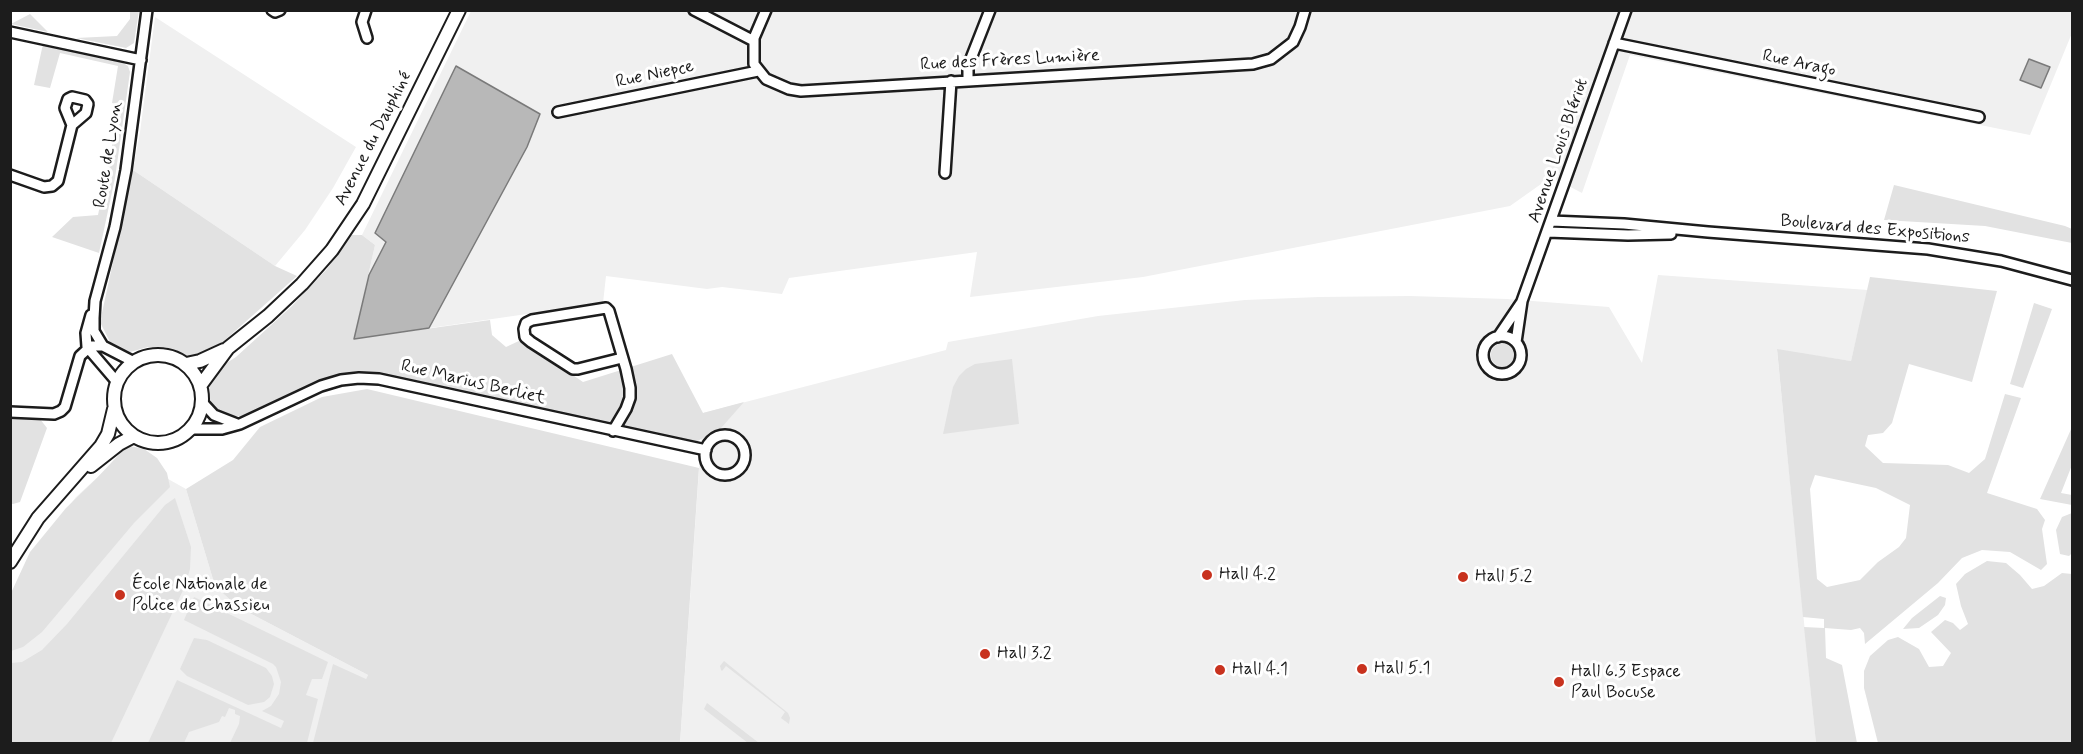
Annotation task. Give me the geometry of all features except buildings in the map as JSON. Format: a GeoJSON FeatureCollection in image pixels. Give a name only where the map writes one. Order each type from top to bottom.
{"type":"FeatureCollection","features":[{"type":"Feature","properties":{"kind":"main road","name":"Avenue du Dauphiné"},"geometry":{"type":"LineString","coordinates":[[186,364],[200,361],[228,348],[268,316],[302,284],[332,250],[363,204],[459,10]]}},
{"type":"Feature","properties":{"kind":"main road","name":"Avenue du Dauphiné"},"geometry":{"type":"LineString","coordinates":[[201,386],[228,348]]}},
{"type":"Feature","properties":{"kind":"main road"},"geometry":{"type":"LineString","coordinates":[[10,562],[38,518],[104,442],[114,408],[117,382],[124,371],[134,362],[147,356],[174,357],[186,364],[195,374],[201,386],[201,411],[192,429],[176,440],[166,443],[144,442],[134,436],[125,429],[114,408]]}},
{"type":"Feature","properties":{"kind":"main road"},"geometry":{"type":"LineString","coordinates":[[75,477],[119,444],[134,436]]}},
{"type":"Feature","properties":{"kind":"street","name":"Route de Lyon"},"geometry":{"type":"LineString","coordinates":[[10,412],[54,414],[61,411],[65,406],[80,356],[87,347],[86,333],[115,227],[126,170],[147,10]]}},
{"type":"Feature","properties":{"kind":"street"},"geometry":{"type":"LineString","coordinates":[[272,10],[274,12],[280,10]]}},
{"type":"Feature","properties":{"kind":"street"},"geometry":{"type":"LineString","coordinates":[[366,10],[362,22],[367,38]]}},
{"type":"Feature","properties":{"kind":"street"},"geometry":{"type":"LineString","coordinates":[[694,10],[754,41]]}},
{"type":"Feature","properties":{"kind":"street"},"geometry":{"type":"LineString","coordinates":[[758,71],[754,64],[754,41],[766,10]]}},
{"type":"Feature","properties":{"kind":"street"},"geometry":{"type":"LineString","coordinates":[[968,80],[968,66],[990,10]]}},
{"type":"Feature","properties":{"kind":"street","name":"Rue des Frères Lumière"},"geometry":{"type":"LineString","coordinates":[[758,71],[766,79],[801,91],[1253,64],[1271,59],[1293,42],[1305,10]]}},
{"type":"Feature","properties":{"kind":"street","name":"Avenue Louis Blériot"},"geometry":{"type":"LineString","coordinates":[[1516,342],[1522,301],[1626,10]]}},
{"type":"Feature","properties":{"kind":"street"},"geometry":{"type":"LineString","coordinates":[[10,32],[141,60]]}},
{"type":"Feature","properties":{"kind":"street","name":"Rue Arago"},"geometry":{"type":"LineString","coordinates":[[1614,43],[1978,117]]}},
{"type":"Feature","properties":{"kind":"street","name":"Rue Niepce"},"geometry":{"type":"LineString","coordinates":[[558,112],[758,71]]}},
{"type":"Feature","properties":{"kind":"street"},"geometry":{"type":"LineString","coordinates":[[945,173],[951,81]]}},
{"type":"Feature","properties":{"kind":"street"},"geometry":{"type":"LineString","coordinates":[[10,175],[44,187],[52,186],[58,181],[72,125]]}},
{"type":"Feature","properties":{"kind":"street","name":"Boulevard des Expositions"},"geometry":{"type":"LineString","coordinates":[[1551,221],[1624,224],[1938,250],[2001,261],[2073,280]]}},
{"type":"Feature","properties":{"kind":"street","name":"Boulevard des Expositions"},"geometry":{"type":"LineString","coordinates":[[1548,232],[1628,235],[1708,232]]}},
{"type":"Feature","properties":{"kind":"street","name":"Avenue Louis Blériot"},"geometry":{"type":"LineString","coordinates":[[1498,336],[1522,301]]}},
{"type":"Feature","properties":{"kind":"street","name":"Route de Lyon"},"geometry":{"type":"LineString","coordinates":[[95,304],[94,330],[103,345]]}},
{"type":"Feature","properties":{"kind":"street"},"geometry":{"type":"LineString","coordinates":[[613,431],[626,409],[630,398],[630,388],[622,358],[609,311],[606,308],[532,320],[526,323],[524,329],[525,337],[531,342],[573,369],[622,358]]}},
{"type":"Feature","properties":{"kind":"street"},"geometry":{"type":"LineString","coordinates":[[1498,336],[1511,338],[1521,351],[1520,362],[1514,370],[1499,374],[1487,367],[1483,356],[1486,345],[1498,336]]}},
{"type":"Feature","properties":{"kind":"street"},"geometry":{"type":"LineString","coordinates":[[117,382],[87,347],[103,345],[134,362]]}},
{"type":"Feature","properties":{"kind":"street"},"geometry":{"type":"LineString","coordinates":[[76,369],[84,361],[90,359],[98,361]]}},
{"type":"Feature","properties":{"kind":"street","name":"Rue Marius Berliet"},"geometry":{"type":"LineString","coordinates":[[192,429],[222,429],[240,424],[321,386],[358,378],[399,383],[706,450]]}},
{"type":"Feature","properties":{"kind":"street"},"geometry":{"type":"LineString","coordinates":[[202,402],[214,415],[240,424]]}},
{"type":"Feature","properties":{"kind":"street"},"geometry":{"type":"LineString","coordinates":[[732,436],[744,449],[745,461],[738,471],[720,475],[707,463],[706,450],[716,438],[732,436]]}},
{"type":"Feature","properties":{"kind":"shaded area"},"geometry":{"type":"Polygon","coordinates":[[[130,11],[139,11],[134,43],[126,48],[76,38],[117,36],[130,19],[130,11]]]}},
{"type":"Feature","properties":{"kind":"shaded area"},"geometry":{"type":"Polygon","coordinates":[[[471,11],[2072,11],[2072,33],[2030,135],[1630,55],[1582,193],[1551,177],[1510,206],[1143,277],[970,297],[977,252],[789,278],[782,294],[722,287],[707,289],[606,276],[603,303],[354,339],[375,245],[362,235],[471,11]]]}},
{"type":"Feature","properties":{"kind":"shaded area"},"geometry":{"type":"Polygon","coordinates":[[[30,14],[48,32],[11,24],[30,14]]]}},
{"type":"Feature","properties":{"kind":"shaded area"},"geometry":{"type":"Polygon","coordinates":[[[155,17],[356,147],[333,188],[305,230],[275,266],[133,170],[155,17]]]}},
{"type":"Feature","properties":{"kind":"shaded area"},"geometry":{"type":"Polygon","coordinates":[[[43,44],[120,61],[128,66],[130,72],[115,178],[99,253],[52,237],[73,217],[98,215],[120,105],[112,103],[118,66],[60,53],[50,88],[34,85],[43,44]]]}},
{"type":"Feature","properties":{"kind":"shaded area"},"geometry":{"type":"Polygon","coordinates":[[[2029,59],[2050,67],[2041,88],[2020,80],[2029,59]]]}},
{"type":"Feature","properties":{"kind":"shaded area"},"geometry":{"type":"Polygon","coordinates":[[[456,66],[540,114],[527,147],[429,328],[354,339],[369,275],[386,242],[375,233],[456,66]]]}},
{"type":"Feature","properties":{"kind":"shaded area"},"geometry":{"type":"Polygon","coordinates":[[[133,170],[275,266],[297,276],[216,348],[187,357],[166,347],[148,347],[130,352],[110,342],[100,322],[133,170]]]}},
{"type":"Feature","properties":{"kind":"shaded area"},"geometry":{"type":"Polygon","coordinates":[[[1894,185],[2065,226],[2072,229],[2072,243],[1985,226],[1884,220],[1894,185]]]}},
{"type":"Feature","properties":{"kind":"shaded area"},"geometry":{"type":"Polygon","coordinates":[[[350,235],[362,235],[375,245],[354,339],[490,320],[492,335],[506,347],[521,340],[583,382],[672,354],[703,413],[744,402],[721,428],[696,442],[358,371],[329,377],[261,410],[241,416],[227,416],[215,411],[209,397],[209,383],[217,369],[236,357],[292,306],[327,269],[350,235]]]}},
{"type":"Feature","properties":{"kind":"shaded area"},"geometry":{"type":"Polygon","coordinates":[[[1658,275],[1868,290],[1851,361],[1777,350],[1816,743],[680,744],[703,413],[946,350],[948,342],[1098,316],[1245,300],[1410,296],[1507,299],[1609,307],[1642,363],[1658,275]]]}},
{"type":"Feature","properties":{"kind":"shaded area"},"geometry":{"type":"Polygon","coordinates":[[[1870,277],[1997,291],[1972,382],[1909,364],[1892,423],[1883,433],[1868,435],[1865,446],[1883,463],[1948,465],[1969,473],[1985,459],[2005,394],[2021,398],[1987,493],[2037,509],[2045,520],[2042,529],[2047,564],[2041,570],[2010,552],[1982,550],[1962,558],[1938,583],[1865,644],[1864,633],[1860,628],[1851,630],[1825,628],[1826,658],[1842,665],[1857,743],[1816,743],[1804,627],[1824,628],[1824,619],[1803,617],[1777,349],[1851,361],[1870,277]],[[1815,475],[1810,489],[1817,579],[1827,587],[1860,580],[1878,562],[1899,547],[1906,538],[1910,505],[1876,488],[1815,475]]]}},
{"type":"Feature","properties":{"kind":"shaded area"},"geometry":{"type":"Polygon","coordinates":[[[2034,303],[2052,309],[2023,388],[2010,384],[2034,303]]]}},
{"type":"Feature","properties":{"kind":"shaded area"},"geometry":{"type":"Polygon","coordinates":[[[1503,343],[1512,346],[1515,355],[1512,364],[1503,367],[1494,364],[1491,355],[1494,346],[1503,343]]]}},
{"type":"Feature","properties":{"kind":"shaded area"},"geometry":{"type":"Polygon","coordinates":[[[1012,359],[1019,424],[943,434],[953,387],[959,376],[975,364],[1012,359]]]}},
{"type":"Feature","properties":{"kind":"shaded area"},"geometry":{"type":"Polygon","coordinates":[[[367,389],[699,468],[680,743],[313,743],[333,664],[366,679],[368,675],[238,607],[215,586],[186,489],[233,460],[260,427],[322,397],[367,389]]]}},
{"type":"Feature","properties":{"kind":"shaded area"},"geometry":{"type":"Polygon","coordinates":[[[11,418],[40,419],[47,428],[20,502],[13,504],[10,503],[11,418]]]}},
{"type":"Feature","properties":{"kind":"shaded area"},"geometry":{"type":"Polygon","coordinates":[[[2072,427],[2072,465],[2061,493],[2072,495],[2072,505],[2040,499],[2072,427]]]}},
{"type":"Feature","properties":{"kind":"shaded area"},"geometry":{"type":"Polygon","coordinates":[[[130,446],[144,449],[157,458],[167,473],[170,487],[134,523],[42,632],[23,647],[11,651],[11,593],[30,552],[66,508],[125,448],[130,446]]]}},
{"type":"Feature","properties":{"kind":"shaded area","name":"École Nationale de Police de Chassieu"},"geometry":{"type":"Polygon","coordinates":[[[136,461],[186,489],[215,586],[238,607],[368,675],[337,743],[11,744],[11,604],[31,555],[76,497],[114,462],[136,461]]]}},
{"type":"Feature","properties":{"kind":"shaded area"},"geometry":{"type":"Polygon","coordinates":[[[175,498],[191,547],[190,569],[185,586],[111,743],[11,743],[11,663],[22,662],[42,650],[67,624],[165,505],[175,498]]]}},
{"type":"Feature","properties":{"kind":"shaded area"},"geometry":{"type":"Polygon","coordinates":[[[2072,513],[2072,553],[2069,556],[2060,554],[2056,530],[2062,517],[2072,513]]]}},
{"type":"Feature","properties":{"kind":"shaded area"},"geometry":{"type":"Polygon","coordinates":[[[1987,561],[2006,563],[2032,589],[2044,586],[2062,573],[2072,574],[2072,743],[1878,743],[1864,688],[1864,671],[1870,656],[1888,640],[1898,637],[1919,649],[1929,667],[1943,666],[1951,653],[1931,632],[1945,620],[1953,623],[1960,630],[1968,624],[1956,584],[1965,574],[1987,561]]]}},
{"type":"Feature","properties":{"kind":"shaded area"},"geometry":{"type":"Polygon","coordinates":[[[1940,596],[1946,598],[1945,605],[1938,615],[1919,628],[1903,629],[1912,618],[1940,596]]]}},
{"type":"Feature","properties":{"kind":"shaded area"},"geometry":{"type":"Polygon","coordinates":[[[194,597],[328,662],[322,679],[312,679],[306,695],[318,699],[307,743],[230,743],[239,724],[240,716],[235,714],[235,710],[229,708],[225,717],[222,716],[219,722],[189,732],[184,743],[148,743],[177,680],[281,728],[284,721],[262,711],[271,706],[279,694],[281,682],[276,667],[184,620],[194,597]]]}},
{"type":"Feature","properties":{"kind":"shaded area"},"geometry":{"type":"Polygon","coordinates":[[[194,638],[207,640],[266,668],[274,684],[270,697],[264,702],[248,705],[187,676],[180,669],[194,638]]]}},
{"type":"Feature","properties":{"kind":"shaded area"},"geometry":{"type":"Polygon","coordinates":[[[724,661],[788,713],[789,724],[781,718],[785,712],[726,666],[722,671],[720,666],[724,661]]]}},
{"type":"Feature","properties":{"kind":"shaded area"},"geometry":{"type":"Polygon","coordinates":[[[707,703],[759,743],[748,743],[704,709],[707,703]]]}},
{"type":"Feature","properties":{"kind":"place","name":"Hall 4.2"},"geometry":{"type":"Point","coordinates":[1207,575]}},
{"type":"Feature","properties":{"kind":"place","name":"Hall 5.2"},"geometry":{"type":"Point","coordinates":[1463,577]}},
{"type":"Feature","properties":{"kind":"place","name":"École Nationale de Police de Chassieu"},"geometry":{"type":"Point","coordinates":[120,595]}},
{"type":"Feature","properties":{"kind":"place","name":"Hall 3.2"},"geometry":{"type":"Point","coordinates":[985,654]}},
{"type":"Feature","properties":{"kind":"place","name":"Hall 5.1"},"geometry":{"type":"Point","coordinates":[1362,669]}},
{"type":"Feature","properties":{"kind":"place","name":"Hall 4.1"},"geometry":{"type":"Point","coordinates":[1220,670]}},
{"type":"Feature","properties":{"kind":"place","name":"Hall 6.3 Espace Paul Bocuse"},"geometry":{"type":"Point","coordinates":[1559,682]}}]}
